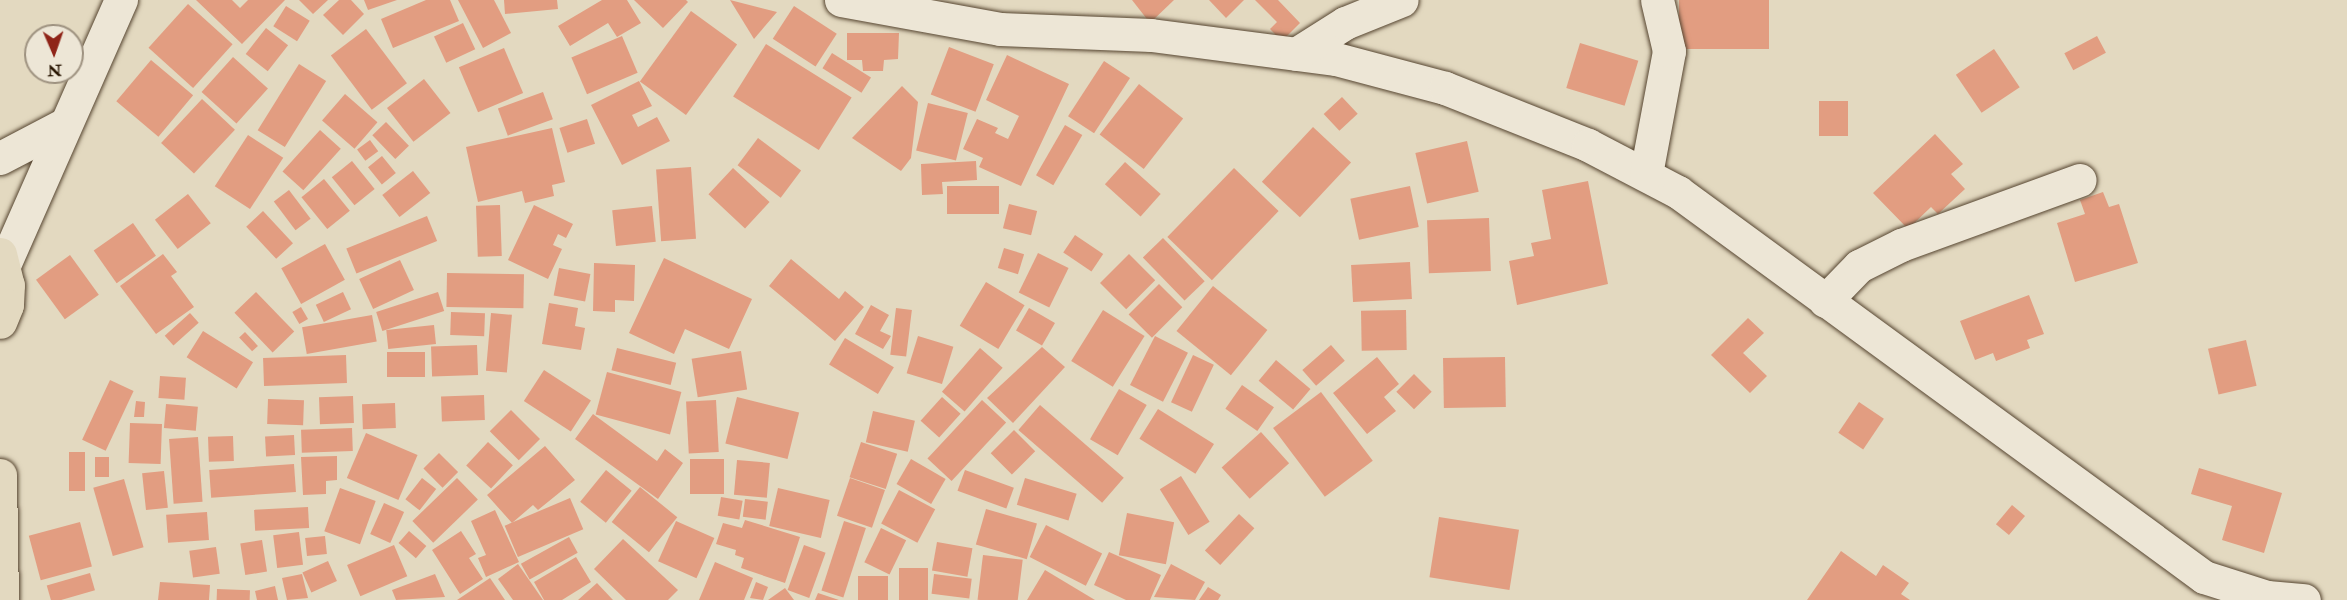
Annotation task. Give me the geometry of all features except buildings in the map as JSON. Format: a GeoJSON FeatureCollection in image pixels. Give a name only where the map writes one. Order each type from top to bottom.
{"type":"FeatureCollection","features":[{"type":"Feature","properties":{"kind":"main road"},"geometry":{"type":"LineString","coordinates":[[0,322],[8,305],[2,260]]}},
{"type":"Feature","properties":{"kind":"main road"},"geometry":{"type":"LineString","coordinates":[[0,475],[2,600]]}},
{"type":"Feature","properties":{"kind":"street"},"geometry":{"type":"LineString","coordinates":[[2,260],[121,0]]}},
{"type":"Feature","properties":{"kind":"street"},"geometry":{"type":"LineString","coordinates":[[841,0],[1000,29],[1151,35],[1336,59],[1445,88],[1588,145],[1678,192],[2204,578],[2267,597],[2304,600]]}},
{"type":"Feature","properties":{"kind":"street"},"geometry":{"type":"LineString","coordinates":[[1296,54],[1345,23],[1402,0]]}},
{"type":"Feature","properties":{"kind":"street"},"geometry":{"type":"LineString","coordinates":[[1646,174],[1669,51],[1657,0]]}},
{"type":"Feature","properties":{"kind":"street"},"geometry":{"type":"LineString","coordinates":[[0,158],[63,125]]}},
{"type":"Feature","properties":{"kind":"street"},"geometry":{"type":"LineString","coordinates":[[1826,301],[1859,266],[1901,245],[2080,180]]}},
{"type":"Feature","properties":{"kind":"street"},"geometry":{"type":"LineString","coordinates":[[0,226],[29,203]]}}]}
